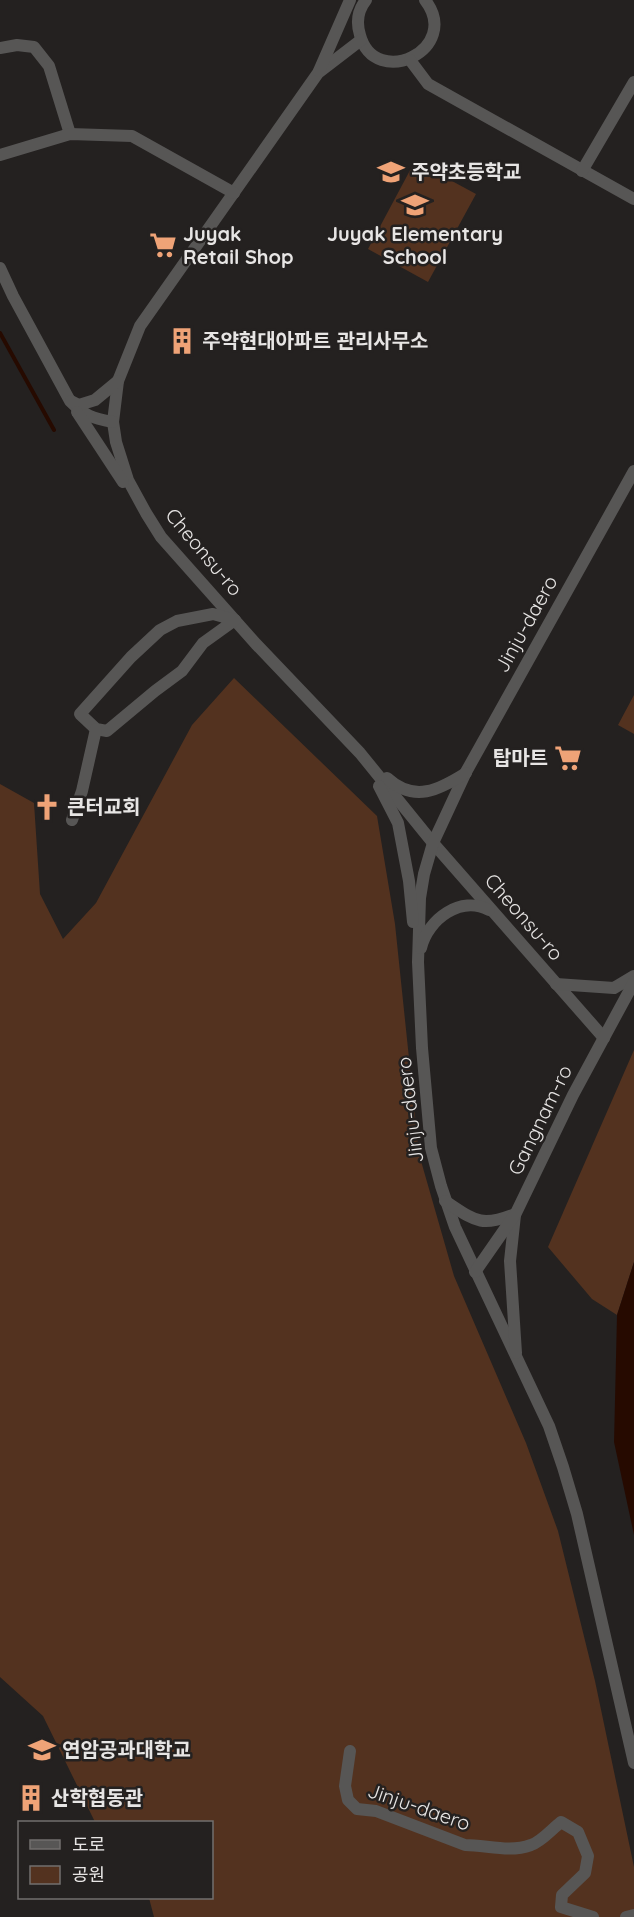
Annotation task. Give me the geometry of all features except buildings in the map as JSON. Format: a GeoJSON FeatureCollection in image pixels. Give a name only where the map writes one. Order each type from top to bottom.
{"type":"FeatureCollection","features":[{"type":"Feature","properties":{"kind":"street"},"geometry":{"type":"LineString","coordinates":[[318,73],[350,0]]}},
{"type":"Feature","properties":{"kind":"street"},"geometry":{"type":"LineString","coordinates":[[366,0],[358,16],[361,40],[377,57],[399,62],[410,60],[419,54],[432,37],[433,15],[425,0]]}},
{"type":"Feature","properties":{"kind":"street","name":"Cheonsu-ro"},"geometry":{"type":"LineString","coordinates":[[361,40],[318,73],[140,326],[118,381],[113,422],[116,442],[135,495],[162,537],[235,620],[360,753],[433,843],[604,1038]]}},
{"type":"Feature","properties":{"kind":"street"},"geometry":{"type":"LineString","coordinates":[[0,48],[17,45],[34,48],[49,66],[70,134]]}},
{"type":"Feature","properties":{"kind":"street"},"geometry":{"type":"LineString","coordinates":[[410,60],[428,84],[634,199]]}},
{"type":"Feature","properties":{"kind":"street"},"geometry":{"type":"LineString","coordinates":[[582,171],[634,82]]}},
{"type":"Feature","properties":{"kind":"street"},"geometry":{"type":"LineString","coordinates":[[0,155],[70,134],[132,136],[234,193]]}},
{"type":"Feature","properties":{"kind":"street"},"geometry":{"type":"LineString","coordinates":[[0,268],[23,316],[70,401],[141,510],[162,537]]}},
{"type":"Feature","properties":{"kind":"street"},"geometry":{"type":"LineString","coordinates":[[70,401],[79,405],[95,400],[118,381]]}},
{"type":"Feature","properties":{"kind":"street"},"geometry":{"type":"LineString","coordinates":[[70,401],[90,417],[113,422]]}},
{"type":"Feature","properties":{"kind":"street","name":"Jinju-daero"},"geometry":{"type":"LineString","coordinates":[[634,471],[466,772],[433,843],[420,898],[418,962],[422,1048],[431,1148],[445,1201],[454,1227],[549,1426],[563,1467],[577,1514],[634,1763]]}},
{"type":"Feature","properties":{"kind":"street"},"geometry":{"type":"LineString","coordinates":[[213,614],[235,620],[203,643],[182,671],[107,731],[96,729],[80,714],[131,657],[160,630],[177,621],[213,614]]}},
{"type":"Feature","properties":{"kind":"street"},"geometry":{"type":"LineString","coordinates":[[72,820],[82,791],[96,729]]}},
{"type":"Feature","properties":{"kind":"street"},"geometry":{"type":"LineString","coordinates":[[360,753],[398,787],[413,791],[429,791],[444,786],[466,772]]}},
{"type":"Feature","properties":{"kind":"street"},"geometry":{"type":"LineString","coordinates":[[360,753],[392,807],[398,823],[409,881],[418,962]]}},
{"type":"Feature","properties":{"kind":"street"},"geometry":{"type":"LineString","coordinates":[[418,962],[423,940],[432,925],[444,914],[457,907],[470,904],[479,905],[495,914]]}},
{"type":"Feature","properties":{"kind":"street"},"geometry":{"type":"LineString","coordinates":[[556,984],[614,988],[634,976]]}},
{"type":"Feature","properties":{"kind":"street","name":"Gangnam-ro"},"geometry":{"type":"LineString","coordinates":[[475,1272],[516,1213],[573,1095],[634,981]]}},
{"type":"Feature","properties":{"kind":"street"},"geometry":{"type":"LineString","coordinates":[[445,1201],[480,1222],[498,1221],[516,1213]]}},
{"type":"Feature","properties":{"kind":"street"},"geometry":{"type":"LineString","coordinates":[[516,1213],[510,1261],[517,1361]]}},
{"type":"Feature","properties":{"kind":"street","name":"Jinju-daero"},"geometry":{"type":"LineString","coordinates":[[350,1751],[345,1786],[348,1800],[357,1809],[376,1811],[465,1845],[504,1849],[532,1845],[561,1822],[578,1832],[588,1856],[585,1873],[562,1895],[561,1907],[593,1917]]}},
{"type":"Feature","properties":{"kind":"street"},"geometry":{"type":"LineString","coordinates":[[626,1917],[634,1915]]}},
{"type":"Feature","properties":{"kind":"green space"},"geometry":{"type":"Polygon","coordinates":[[[415,161],[476,194],[428,282],[368,249],[415,161]]]}},
{"type":"Feature","properties":{"kind":"green space"},"geometry":{"type":"Polygon","coordinates":[[[234,678],[377,816],[395,924],[419,1154],[454,1276],[526,1443],[558,1531],[595,1681],[634,1867],[634,1917],[154,1917],[149,1899],[213,1899],[213,1821],[95,1821],[43,1716],[0,1677],[0,784],[34,803],[40,894],[63,939],[96,903],[192,725],[234,678]]]}},
{"type":"Feature","properties":{"kind":"green space"},"geometry":{"type":"Polygon","coordinates":[[[634,695],[634,734],[618,725],[634,695]]]}},
{"type":"Feature","properties":{"kind":"green space"},"geometry":{"type":"Polygon","coordinates":[[[634,1050],[634,1262],[617,1315],[592,1299],[548,1247],[634,1050]]]}},
{"type":"Feature","properties":{"kind":"shaded area"},"geometry":{"type":"Polygon","coordinates":[[[634,1262],[634,1535],[614,1442],[617,1315],[634,1262]]]}},
{"type":"Feature","properties":{"kind":"waterway"},"geometry":{"type":"LineString","coordinates":[[0,333],[54,430]]}},
{"type":"Feature","properties":{"kind":"place","name":"주약초등학교"},"geometry":{"type":"Point","coordinates":[391,172]}},
{"type":"Feature","properties":{"kind":"place","name":"Juyak Elementary School"},"geometry":{"type":"Point","coordinates":[415,205]}},
{"type":"Feature","properties":{"kind":"place","name":"Juyak Retail Shop"},"geometry":{"type":"Point","coordinates":[163,245]}},
{"type":"Feature","properties":{"kind":"place","name":"주약현대아파트 관리사무소"},"geometry":{"type":"Point","coordinates":[182,341]}},
{"type":"Feature","properties":{"kind":"place","name":"탑마트"},"geometry":{"type":"Point","coordinates":[568,758]}},
{"type":"Feature","properties":{"kind":"place","name":"큰터교회"},"geometry":{"type":"Point","coordinates":[47,807]}},
{"type":"Feature","properties":{"kind":"place","name":"연암공과대학교"},"geometry":{"type":"Point","coordinates":[42,1750]}},
{"type":"Feature","properties":{"kind":"place","name":"산학협동관"},"geometry":{"type":"Point","coordinates":[31,1798]}}]}
